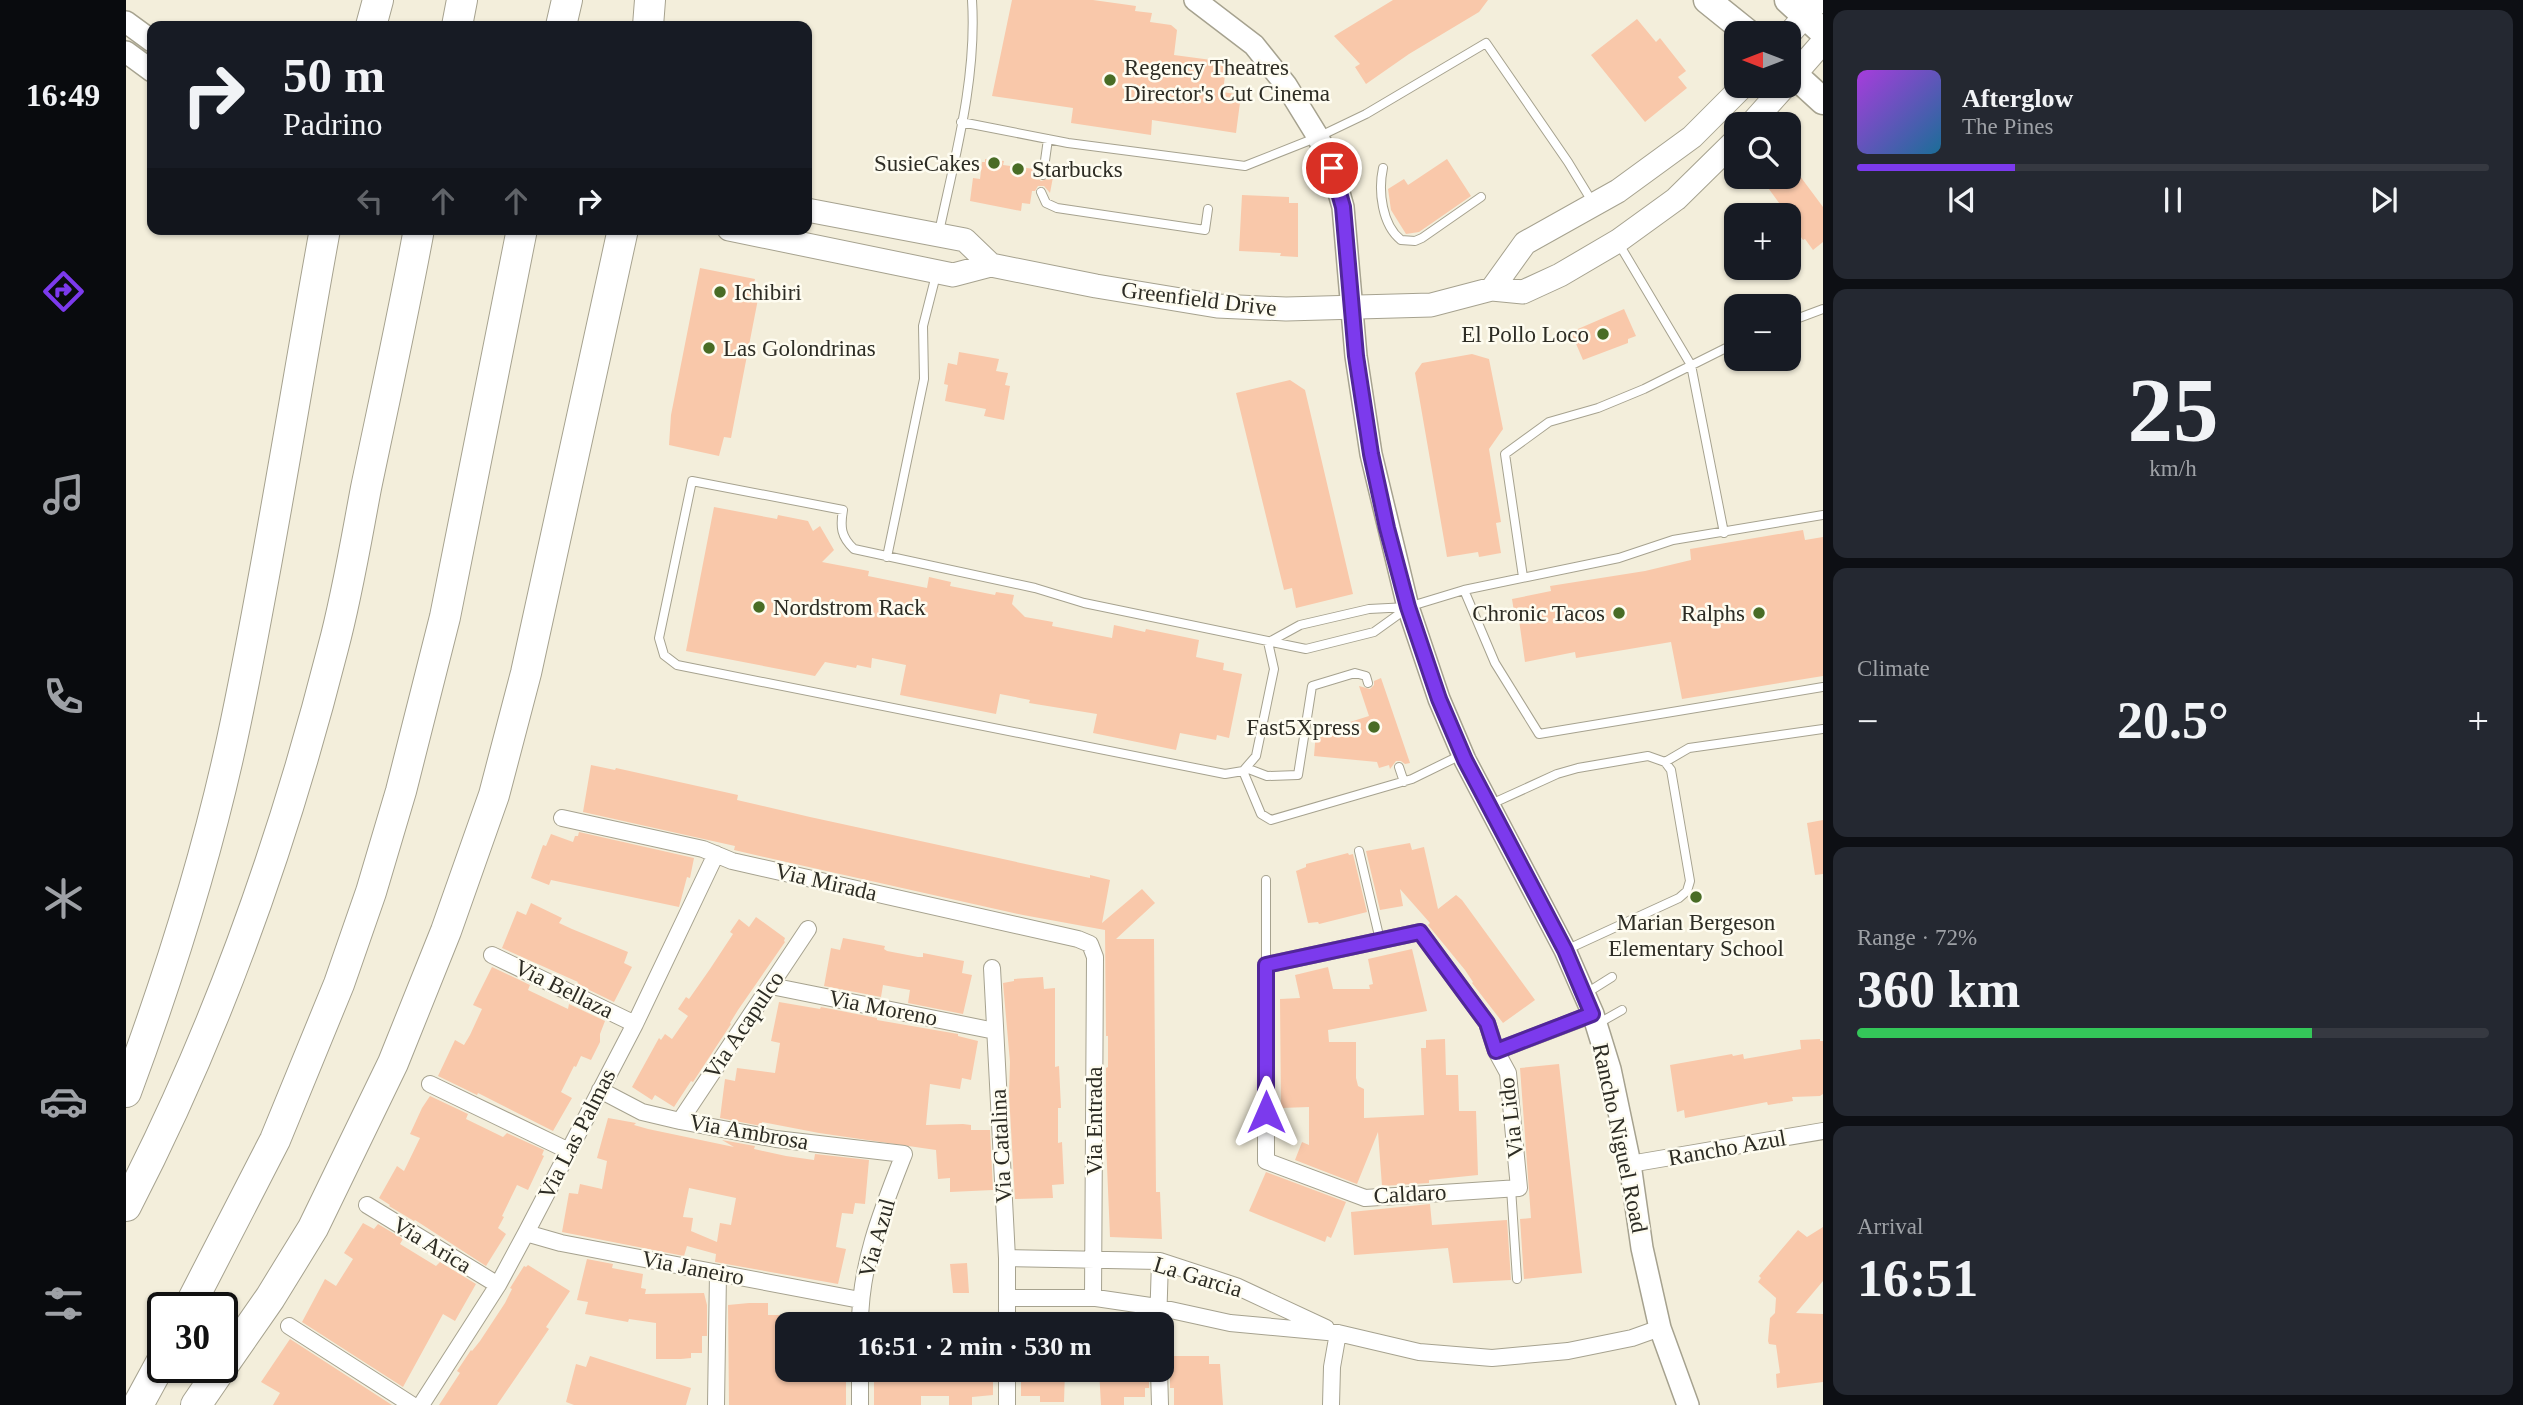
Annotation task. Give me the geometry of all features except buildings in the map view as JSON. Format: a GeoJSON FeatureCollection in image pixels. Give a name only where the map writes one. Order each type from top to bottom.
{"type":"FeatureCollection","features":[{"type":"Feature","properties":{"kind":"highway"},"geometry":{"type":"LineString","coordinates":[[372,21],[378,0]]}},
{"type":"Feature","properties":{"kind":"highway"},"geometry":{"type":"LineString","coordinates":[[458,21],[462,0]]}},
{"type":"Feature","properties":{"kind":"highway"},"geometry":{"type":"LineString","coordinates":[[562,21],[567,0]]}},
{"type":"Feature","properties":{"kind":"highway"},"geometry":{"type":"LineString","coordinates":[[648,21],[650,0]]}},
{"type":"Feature","properties":{"kind":"highway"},"geometry":{"type":"LineString","coordinates":[[126,1092],[149,1031],[184,921],[236,722],[324,235]]}},
{"type":"Feature","properties":{"kind":"highway"},"geometry":{"type":"LineString","coordinates":[[197,1292],[275,1140],[339,984],[371,892],[401,791],[446,617],[521,235]]}},
{"type":"Feature","properties":{"kind":"highway"},"geometry":{"type":"LineString","coordinates":[[238,1344],[313,1228],[393,1063],[446,931],[494,795],[526,673],[623,235]]}},
{"type":"Feature","properties":{"kind":"highway"},"geometry":{"type":"LineString","coordinates":[[126,1206],[163,1135],[212,1023],[259,900],[302,765],[334,646],[416,243]]}},
{"type":"Feature","properties":{"kind":"highway"},"geometry":{"type":"LineString","coordinates":[[138,1405],[150,1383]]}},
{"type":"Feature","properties":{"kind":"highway"},"geometry":{"type":"LineString","coordinates":[[196,1405],[211,1383]]}},
{"type":"Feature","properties":{"kind":"main road"},"geometry":{"type":"LineString","coordinates":[[1707,0],[1733,21]]}},
{"type":"Feature","properties":{"kind":"main road"},"geometry":{"type":"LineString","coordinates":[[1801,65],[1823,42]]}},
{"type":"Feature","properties":{"kind":"main road"},"geometry":{"type":"LineString","coordinates":[[1801,86],[1823,102]]}},
{"type":"Feature","properties":{"kind":"main road"},"geometry":{"type":"LineString","coordinates":[[1492,289],[1525,243],[1594,206],[1692,137],[1731,98]]}},
{"type":"Feature","properties":{"kind":"main road"},"geometry":{"type":"LineString","coordinates":[[1761,112],[1772,98]]}},
{"type":"Feature","properties":{"kind":"main road","name":"Greenfield Drive"},"geometry":{"type":"LineString","coordinates":[[758,235],[953,275],[991,265],[1217,306],[1351,309],[1431,305],[1492,289],[1523,292],[1560,275],[1618,242],[1676,199],[1724,151]]}},
{"type":"Feature","properties":{"kind":"main road"},"geometry":{"type":"LineString","coordinates":[[812,211],[965,240],[991,265]]}},
{"type":"Feature","properties":{"kind":"street","name":"Rancho Niguel Road"},"geometry":{"type":"LineString","coordinates":[[1195,0],[1254,45],[1286,85],[1318,137],[1332,168],[1343,207],[1356,356],[1371,454],[1408,607],[1439,699],[1463,754],[1565,950],[1594,1019],[1610,1069],[1630,1164],[1642,1248],[1660,1328],[1688,1405]]}},
{"type":"Feature","properties":{"kind":"street"},"geometry":{"type":"LineString","coordinates":[[126,22],[147,37]]}},
{"type":"Feature","properties":{"kind":"street"},"geometry":{"type":"LineString","coordinates":[[126,52],[147,67]]}},
{"type":"Feature","properties":{"kind":"street","name":"Via Mirada"},"geometry":{"type":"LineString","coordinates":[[562,818],[716,854],[732,861],[1078,939],[1090,944]]}},
{"type":"Feature","properties":{"kind":"street","name":"Via Las Palmas"},"geometry":{"type":"LineString","coordinates":[[421,1405],[498,1285],[526,1233],[635,1024],[716,854]]}},
{"type":"Feature","properties":{"kind":"street","name":"Via Acapulco"},"geometry":{"type":"LineString","coordinates":[[680,1121],[808,929]]}},
{"type":"Feature","properties":{"kind":"street","name":"Via Lido"},"geometry":{"type":"LineString","coordinates":[[1380,940],[1420,932],[1487,1023],[1496,1051],[1508,1073],[1515,1188]]}},
{"type":"Feature","properties":{"kind":"street"},"geometry":{"type":"LineString","coordinates":[[1266,965],[1380,940]]}},
{"type":"Feature","properties":{"kind":"street","name":"Via Entrada"},"geometry":{"type":"LineString","coordinates":[[1090,944],[1095,957],[1093,1298]]}},
{"type":"Feature","properties":{"kind":"street","name":"Via Bellaza"},"geometry":{"type":"LineString","coordinates":[[492,955],[635,1024]]}},
{"type":"Feature","properties":{"kind":"street","name":"Caldaro"},"geometry":{"type":"LineString","coordinates":[[1266,965],[1266,1161],[1365,1198],[1515,1188]]}},
{"type":"Feature","properties":{"kind":"street","name":"Via Catalina"},"geometry":{"type":"LineString","coordinates":[[992,968],[1007,1312]]}},
{"type":"Feature","properties":{"kind":"street","name":"Via Moreno"},"geometry":{"type":"LineString","coordinates":[[771,986],[995,1031]]}},
{"type":"Feature","properties":{"kind":"street","name":"Via Lido"},"geometry":{"type":"LineString","coordinates":[[1496,1051],[1594,1019]]}},
{"type":"Feature","properties":{"kind":"street"},"geometry":{"type":"LineString","coordinates":[[430,1084],[569,1151]]}},
{"type":"Feature","properties":{"kind":"street","name":"Via Ambrosa"},"geometry":{"type":"LineString","coordinates":[[600,1090],[642,1112],[680,1121],[776,1139],[904,1154]]}},
{"type":"Feature","properties":{"kind":"street","name":"Rancho Azul"},"geometry":{"type":"LineString","coordinates":[[1630,1164],[1823,1131]]}},
{"type":"Feature","properties":{"kind":"street","name":"Via Azul"},"geometry":{"type":"LineString","coordinates":[[860,1312],[870,1247],[904,1154]]}},
{"type":"Feature","properties":{"kind":"street","name":"Via Arica"},"geometry":{"type":"LineString","coordinates":[[367,1205],[498,1285]]}},
{"type":"Feature","properties":{"kind":"street","name":"Via Janeiro"},"geometry":{"type":"LineString","coordinates":[[526,1233],[561,1243],[860,1300]]}},
{"type":"Feature","properties":{"kind":"street","name":"La Garcia"},"geometry":{"type":"LineString","coordinates":[[1007,1258],[1160,1261],[1236,1286],[1338,1333]]}},
{"type":"Feature","properties":{"kind":"street"},"geometry":{"type":"LineString","coordinates":[[1157,1312],[1160,1261]]}},
{"type":"Feature","properties":{"kind":"street"},"geometry":{"type":"LineString","coordinates":[[716,1405],[718,1273]]}},
{"type":"Feature","properties":{"kind":"street","name":"La Garcia"},"geometry":{"type":"LineString","coordinates":[[1008,1298],[1093,1298],[1157,1307],[1230,1323],[1338,1333],[1419,1352],[1492,1358],[1569,1351],[1632,1338],[1660,1328]]}},
{"type":"Feature","properties":{"kind":"street"},"geometry":{"type":"LineString","coordinates":[[289,1326],[412,1405]]}},
{"type":"Feature","properties":{"kind":"street"},"geometry":{"type":"LineString","coordinates":[[1331,1405],[1332,1367],[1338,1333]]}},
{"type":"Feature","properties":{"kind":"street"},"geometry":{"type":"LineString","coordinates":[[860,1382],[860,1405]]}},
{"type":"Feature","properties":{"kind":"street"},"geometry":{"type":"LineString","coordinates":[[1007,1382],[1007,1405]]}},
{"type":"Feature","properties":{"kind":"street"},"geometry":{"type":"LineString","coordinates":[[1159,1382],[1160,1405]]}},
{"type":"Feature","properties":{"kind":"lane"},"geometry":{"type":"LineString","coordinates":[[938,235],[971,66],[974,26],[972,0]]}},
{"type":"Feature","properties":{"kind":"lane"},"geometry":{"type":"LineString","coordinates":[[961,121],[1048,139],[1245,166],[1318,137],[1366,114],[1486,43],[1594,206]]}},
{"type":"Feature","properties":{"kind":"lane"},"geometry":{"type":"LineString","coordinates":[[1042,175],[1048,139]]}},
{"type":"Feature","properties":{"kind":"lane"},"geometry":{"type":"LineString","coordinates":[[1383,168],[1381,193],[1384,210],[1389,226],[1401,240],[1408,242],[1423,238],[1481,197]]}},
{"type":"Feature","properties":{"kind":"lane"},"geometry":{"type":"LineString","coordinates":[[1041,192],[1046,203],[1057,208],[1205,230],[1208,209]]}},
{"type":"Feature","properties":{"kind":"lane"},"geometry":{"type":"LineString","coordinates":[[1618,242],[1692,365],[1724,533]]}},
{"type":"Feature","properties":{"kind":"lane"},"geometry":{"type":"LineString","coordinates":[[887,556],[924,379],[923,326],[936,272]]}},
{"type":"Feature","properties":{"kind":"lane"},"geometry":{"type":"LineString","coordinates":[[1801,317],[1823,309]]}},
{"type":"Feature","properties":{"kind":"lane"},"geometry":{"type":"LineString","coordinates":[[1523,577],[1505,454],[1549,422],[1598,408],[1724,349]]}},
{"type":"Feature","properties":{"kind":"lane"},"geometry":{"type":"LineString","coordinates":[[1368,682],[1366,676],[1355,673],[1312,685],[1298,775],[1267,776],[1244,769],[1225,774],[677,665],[664,655],[659,638],[692,481],[843,510],[841,525],[844,539],[854,549],[999,579],[1084,603],[1306,649],[1374,632],[1408,607]]}},
{"type":"Feature","properties":{"kind":"lane"},"geometry":{"type":"LineString","coordinates":[[1268,642],[1300,625],[1369,608],[1408,607],[1464,590],[1619,558],[1673,540],[1823,515]]}},
{"type":"Feature","properties":{"kind":"lane"},"geometry":{"type":"LineString","coordinates":[[1464,590],[1495,663],[1539,734],[1823,687]]}},
{"type":"Feature","properties":{"kind":"lane"},"geometry":{"type":"LineString","coordinates":[[1244,769],[1256,756],[1274,669],[1268,642]]}},
{"type":"Feature","properties":{"kind":"lane"},"geometry":{"type":"LineString","coordinates":[[1665,762],[1689,748],[1823,729]]}},
{"type":"Feature","properties":{"kind":"lane"},"geometry":{"type":"LineString","coordinates":[[1244,769],[1261,814],[1271,820],[1404,782],[1463,754]]}},
{"type":"Feature","properties":{"kind":"lane"},"geometry":{"type":"LineString","coordinates":[[1488,805],[1557,774],[1578,768],[1648,756],[1665,762],[1671,770],[1690,881],[1687,891],[1679,898],[1565,950]]}},
{"type":"Feature","properties":{"kind":"lane"},"geometry":{"type":"LineString","coordinates":[[1399,766],[1404,782]]}},
{"type":"Feature","properties":{"kind":"lane"},"geometry":{"type":"LineString","coordinates":[[1359,851],[1380,940]]}},
{"type":"Feature","properties":{"kind":"lane"},"geometry":{"type":"LineString","coordinates":[[1266,880],[1266,965]]}},
{"type":"Feature","properties":{"kind":"lane"},"geometry":{"type":"LineString","coordinates":[[1584,994],[1612,977]]}},
{"type":"Feature","properties":{"kind":"lane"},"geometry":{"type":"LineString","coordinates":[[1594,1019],[1622,1010]]}},
{"type":"Feature","properties":{"kind":"lane"},"geometry":{"type":"LineString","coordinates":[[1515,1188],[1517,1279]]}},
{"type":"Feature","properties":{"kind":"place","name":"Regency Theatres Director's Cut Cinema"},"geometry":{"type":"Point","coordinates":[1110,80]}},
{"type":"Feature","properties":{"kind":"place","name":"SusieCakes"},"geometry":{"type":"Point","coordinates":[994,163]}},
{"type":"Feature","properties":{"kind":"place","name":"Starbucks"},"geometry":{"type":"Point","coordinates":[1018,169]}},
{"type":"Feature","properties":{"kind":"place","name":"Ichibiri"},"geometry":{"type":"Point","coordinates":[720,292]}},
{"type":"Feature","properties":{"kind":"place","name":"El Pollo Loco"},"geometry":{"type":"Point","coordinates":[1603,334]}},
{"type":"Feature","properties":{"kind":"place","name":"Las Golondrinas"},"geometry":{"type":"Point","coordinates":[709,348]}},
{"type":"Feature","properties":{"kind":"place","name":"Nordstrom Rack"},"geometry":{"type":"Point","coordinates":[759,607]}},
{"type":"Feature","properties":{"kind":"place","name":"Chronic Tacos"},"geometry":{"type":"Point","coordinates":[1619,613]}},
{"type":"Feature","properties":{"kind":"place","name":"Ralphs"},"geometry":{"type":"Point","coordinates":[1759,613]}},
{"type":"Feature","properties":{"kind":"place","name":"Fast5Xpress"},"geometry":{"type":"Point","coordinates":[1374,727]}},
{"type":"Feature","properties":{"kind":"place","name":"Marian Bergeson Elementary School"},"geometry":{"type":"Point","coordinates":[1696,897]}},
{"type":"Feature","properties":{"kind":"route"},"geometry":{"type":"LineString","coordinates":[[1266,1112],[1266,965],[1420,932],[1487,1023],[1496,1051],[1592,1014],[1565,950],[1465,760],[1439,699],[1408,607],[1371,454],[1356,356],[1343,207],[1332,168]]}}]}
